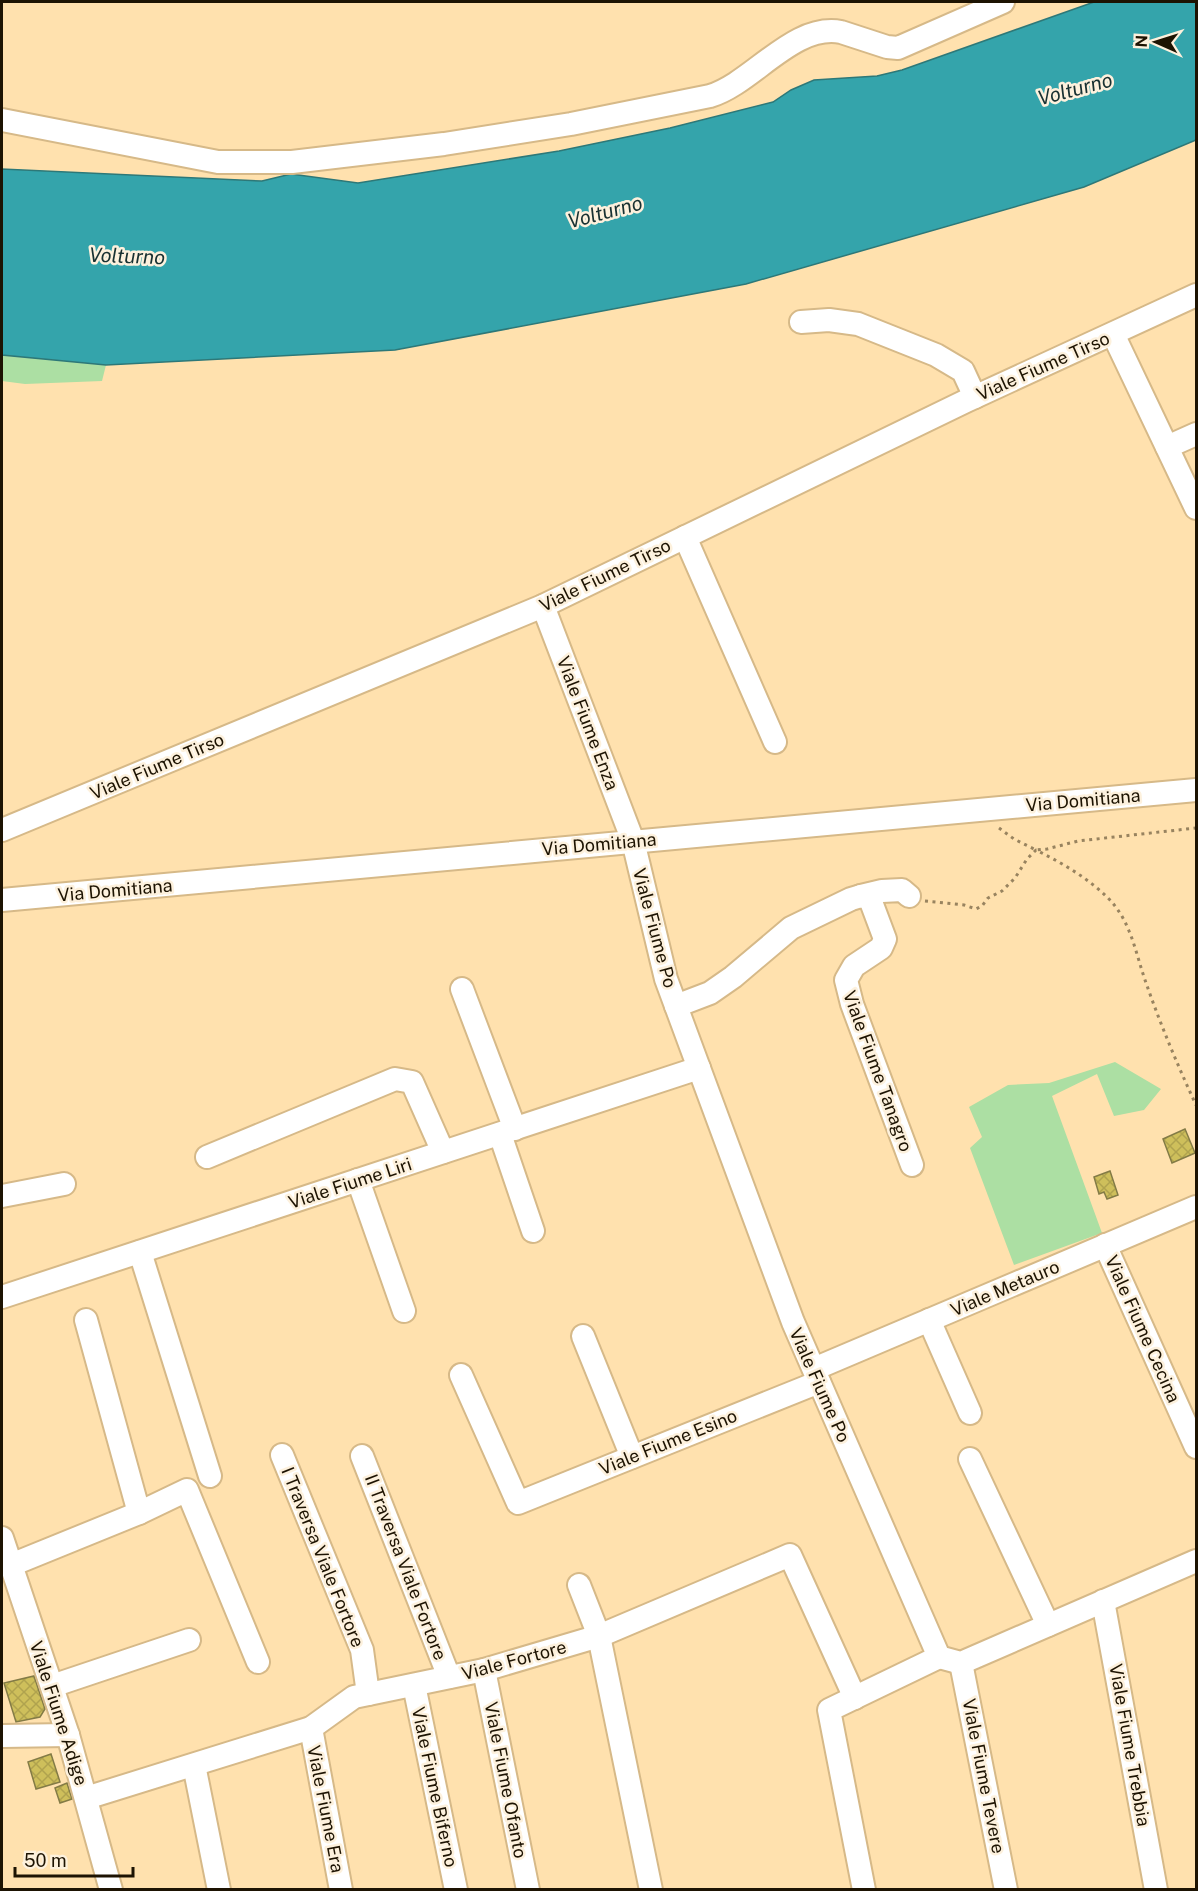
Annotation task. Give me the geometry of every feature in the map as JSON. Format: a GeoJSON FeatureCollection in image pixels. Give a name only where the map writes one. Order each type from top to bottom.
{"type":"FeatureCollection","features":[{"type":"Feature","properties":{"kind":"street"},"geometry":{"type":"LineString","coordinates":[[2,120],[218,162],[304,161],[571,124],[710,96],[725,92],[794,43],[821,32],[833,30],[887,47],[898,48],[1003,2]]}},
{"type":"Feature","properties":{"kind":"street","name":"Viale Fiume Tirso"},"geometry":{"type":"LineString","coordinates":[[2,830],[543,606],[975,397],[1197,295]]}},
{"type":"Feature","properties":{"kind":"street"},"geometry":{"type":"LineString","coordinates":[[801,322],[829,320],[858,324],[936,355],[963,371],[975,397]]}},
{"type":"Feature","properties":{"kind":"street"},"geometry":{"type":"LineString","coordinates":[[1113,334],[1194,498]]}},
{"type":"Feature","properties":{"kind":"street"},"geometry":{"type":"LineString","coordinates":[[1167,447],[1197,434]]}},
{"type":"Feature","properties":{"kind":"street"},"geometry":{"type":"LineString","coordinates":[[685,537],[775,742]]}},
{"type":"Feature","properties":{"kind":"street","name":"Viale Fiume Enza"},"geometry":{"type":"LineString","coordinates":[[543,606],[633,841]]}},
{"type":"Feature","properties":{"kind":"street","name":"Via Domitiana"},"geometry":{"type":"LineString","coordinates":[[2,900],[1197,790]]}},
{"type":"Feature","properties":{"kind":"street","name":"Viale Fiume Po"},"geometry":{"type":"LineString","coordinates":[[633,841],[666,979],[793,1322],[939,1657]]}},
{"type":"Feature","properties":{"kind":"street"},"geometry":{"type":"LineString","coordinates":[[676,1006],[710,993],[733,977],[791,927],[818,913],[851,899],[882,891],[902,890],[909,896]]}},
{"type":"Feature","properties":{"kind":"street","name":"Viale Fiume Tanagro"},"geometry":{"type":"LineString","coordinates":[[861,896],[870,899],[885,939],[881,948],[854,966],[846,980],[852,1004],[912,1165]]}},
{"type":"Feature","properties":{"kind":"street"},"geometry":{"type":"LineString","coordinates":[[462,989],[507,1131],[533,1231]]}},
{"type":"Feature","properties":{"kind":"street","name":"Viale Fiume Liri"},"geometry":{"type":"LineString","coordinates":[[2,1297],[699,1068]]}},
{"type":"Feature","properties":{"kind":"street"},"geometry":{"type":"LineString","coordinates":[[207,1157],[395,1079],[412,1082],[442,1152]]}},
{"type":"Feature","properties":{"kind":"street"},"geometry":{"type":"LineString","coordinates":[[358,1180],[404,1311]]}},
{"type":"Feature","properties":{"kind":"street"},"geometry":{"type":"LineString","coordinates":[[2,1196],[64,1184]]}},
{"type":"Feature","properties":{"kind":"street","name":"Viale Metauro"},"geometry":{"type":"LineString","coordinates":[[816,1375],[929,1320],[1197,1207]]}},
{"type":"Feature","properties":{"kind":"street","name":"Viale Fiume Cecina"},"geometry":{"type":"LineString","coordinates":[[1105,1245],[1197,1447]]}},
{"type":"Feature","properties":{"kind":"street"},"geometry":{"type":"LineString","coordinates":[[140,1252],[210,1476]]}},
{"type":"Feature","properties":{"kind":"street"},"geometry":{"type":"LineString","coordinates":[[86,1320],[139,1513]]}},
{"type":"Feature","properties":{"kind":"street"},"geometry":{"type":"LineString","coordinates":[[929,1320],[970,1413]]}},
{"type":"Feature","properties":{"kind":"street"},"geometry":{"type":"LineString","coordinates":[[583,1335],[632,1457]]}},
{"type":"Feature","properties":{"kind":"street","name":"Viale Fiume Esino"},"geometry":{"type":"LineString","coordinates":[[462,1375],[518,1503],[632,1457],[816,1375]]}},
{"type":"Feature","properties":{"kind":"street","name":"I Traversa Viale Fortore"},"geometry":{"type":"LineString","coordinates":[[282,1455],[362,1650],[368,1694]]}},
{"type":"Feature","properties":{"kind":"street","name":"II Traversa Viale Fortore"},"geometry":{"type":"LineString","coordinates":[[362,1456],[449,1677]]}},
{"type":"Feature","properties":{"kind":"street"},"geometry":{"type":"LineString","coordinates":[[970,1459],[1048,1625]]}},
{"type":"Feature","properties":{"kind":"street"},"geometry":{"type":"LineString","coordinates":[[11,1565],[139,1513],[187,1490],[258,1662]]}},
{"type":"Feature","properties":{"kind":"street","name":"Viale Fiume Adige"},"geometry":{"type":"LineString","coordinates":[[2,1538],[68,1735],[111,1890]]}},
{"type":"Feature","properties":{"kind":"street","name":"Viale Fortore"},"geometry":{"type":"LineString","coordinates":[[86,1798],[311,1728],[354,1697],[484,1671],[599,1636],[790,1555],[855,1698]]}},
{"type":"Feature","properties":{"kind":"street"},"geometry":{"type":"LineString","coordinates":[[864,1890],[829,1710],[939,1657],[961,1663],[1197,1561]]}},
{"type":"Feature","properties":{"kind":"street"},"geometry":{"type":"LineString","coordinates":[[579,1585],[599,1636],[651,1890]]}},
{"type":"Feature","properties":{"kind":"street","name":"Viale Fiume Trebbia"},"geometry":{"type":"LineString","coordinates":[[1103,1601],[1156,1890]]}},
{"type":"Feature","properties":{"kind":"street"},"geometry":{"type":"LineString","coordinates":[[52,1686],[189,1640]]}},
{"type":"Feature","properties":{"kind":"street","name":"Viale Fiume Tevere"},"geometry":{"type":"LineString","coordinates":[[961,1663],[1006,1890]]}},
{"type":"Feature","properties":{"kind":"street","name":"Viale Fiume Ofanto"},"geometry":{"type":"LineString","coordinates":[[484,1671],[528,1890]]}},
{"type":"Feature","properties":{"kind":"street","name":"Viale Fiume Biferno"},"geometry":{"type":"LineString","coordinates":[[414,1685],[456,1890]]}},
{"type":"Feature","properties":{"kind":"street","name":"Viale Fiume Era"},"geometry":{"type":"LineString","coordinates":[[311,1728],[341,1890]]}},
{"type":"Feature","properties":{"kind":"street"},"geometry":{"type":"LineString","coordinates":[[2,1736],[68,1735]]}},
{"type":"Feature","properties":{"kind":"street"},"geometry":{"type":"LineString","coordinates":[[194,1765],[219,1890]]}},
{"type":"Feature","properties":{"kind":"path"},"geometry":{"type":"LineString","coordinates":[[981,809],[997,826],[1014,839],[1067,866],[1085,879],[1109,899],[1126,922],[1177,1066],[1197,1105]]}},
{"type":"Feature","properties":{"kind":"path"},"geometry":{"type":"LineString","coordinates":[[909,896],[917,900],[964,905],[976,909],[982,906],[988,898],[1002,891],[1036,850],[1078,841],[1197,828]]}},
{"type":"Feature","properties":{"kind":"green space"},"geometry":{"type":"Polygon","coordinates":[[[2,355],[106,365],[102,381],[25,384],[2,381],[2,355]]]}},
{"type":"Feature","properties":{"kind":"green space"},"geometry":{"type":"Polygon","coordinates":[[[1115,1062],[1161,1089],[1144,1110],[1114,1116],[1097,1074],[1052,1096],[1102,1233],[1014,1265],[970,1148],[982,1137],[969,1107],[1008,1085],[1049,1083],[1115,1062]]]}},
{"type":"Feature","properties":{"kind":"water","name":"Volturno"},"geometry":{"type":"Polygon","coordinates":[[[1094,2],[1196,2],[1196,140],[1084,187],[746,284],[395,350],[106,365],[2,355],[2,169],[262,181],[291,174],[358,183],[559,151],[670,128],[773,102],[791,90],[814,80],[877,76],[902,70],[1094,2]]]}},
{"type":"Feature","properties":{"kind":"building"},"geometry":{"type":"Polygon","coordinates":[[[1185,1129],[1195,1153],[1172,1163],[1163,1139],[1185,1129]]]}},
{"type":"Feature","properties":{"kind":"building"},"geometry":{"type":"Polygon","coordinates":[[[1110,1171],[1118,1195],[1107,1199],[1104,1192],[1099,1194],[1094,1177],[1110,1171]]]}},
{"type":"Feature","properties":{"kind":"building"},"geometry":{"type":"Polygon","coordinates":[[[34,1676],[45,1709],[40,1717],[16,1722],[4,1683],[34,1676]]]}},
{"type":"Feature","properties":{"kind":"building"},"geometry":{"type":"Polygon","coordinates":[[[51,1754],[60,1782],[36,1789],[28,1762],[51,1754]]]}},
{"type":"Feature","properties":{"kind":"building"},"geometry":{"type":"Polygon","coordinates":[[[67,1783],[72,1799],[60,1803],[55,1788],[67,1783]]]}}]}
